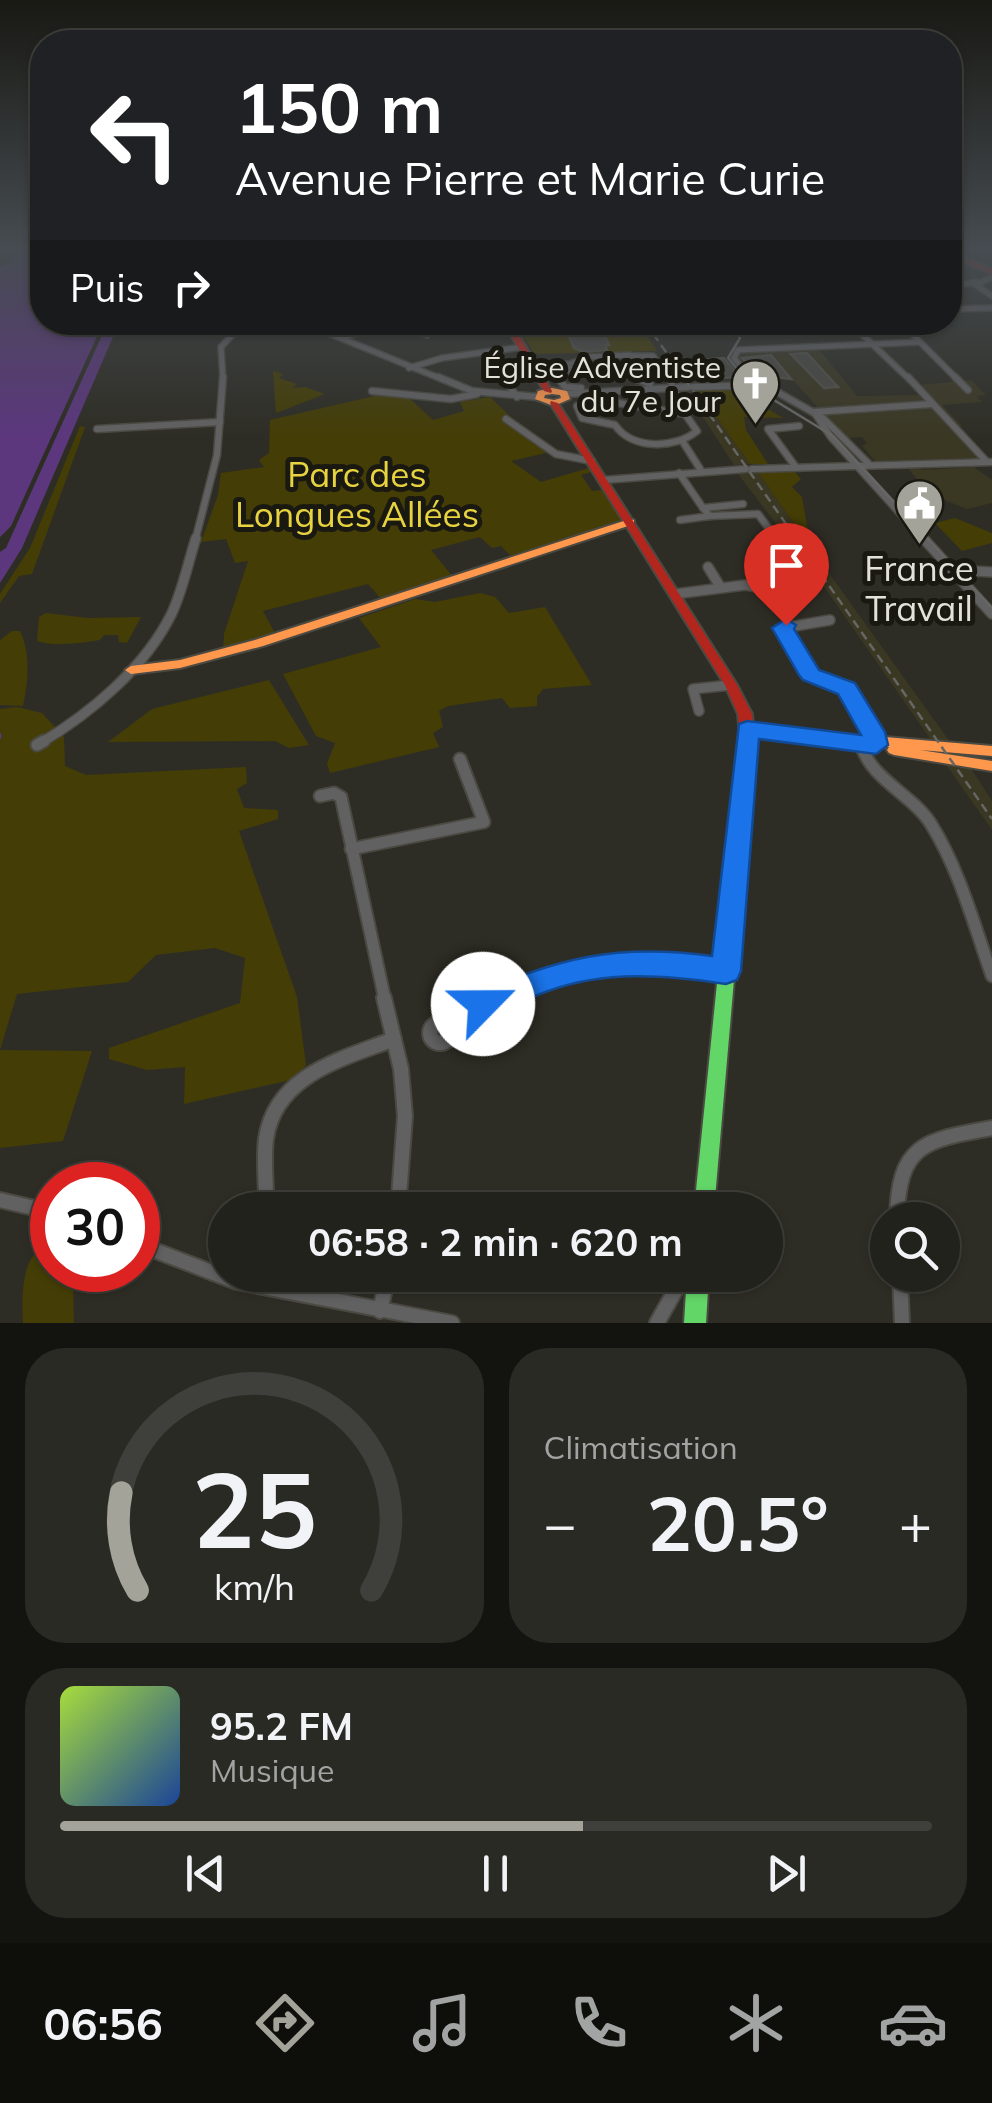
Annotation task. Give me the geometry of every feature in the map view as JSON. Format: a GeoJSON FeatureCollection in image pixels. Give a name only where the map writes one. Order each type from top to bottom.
{"type":"FeatureCollection","features":[{"type":"Feature","properties":{"kind":"main road"},"geometry":{"type":"LineString","coordinates":[[515,335],[731,686],[747,730],[706,1192]]}},
{"type":"Feature","properties":{"kind":"main road"},"geometry":{"type":"LineString","coordinates":[[131,670],[180,664],[254,645],[630,522]]}},
{"type":"Feature","properties":{"kind":"main road"},"geometry":{"type":"LineString","coordinates":[[747,730],[860,744],[920,744],[982,760],[992,751]]}},
{"type":"Feature","properties":{"kind":"main road"},"geometry":{"type":"LineString","coordinates":[[694,1323],[697,1292]]}},
{"type":"Feature","properties":{"kind":"street"},"geometry":{"type":"LineString","coordinates":[[37,745],[56,735],[131,670],[175,604],[208,506],[220,422],[222,342],[230,335]]}},
{"type":"Feature","properties":{"kind":"street"},"geometry":{"type":"LineString","coordinates":[[339,335],[410,368],[477,392],[517,397],[557,399],[758,384]]}},
{"type":"Feature","properties":{"kind":"street"},"geometry":{"type":"LineString","coordinates":[[345,337],[351,335]]}},
{"type":"Feature","properties":{"kind":"street"},"geometry":{"type":"LineString","coordinates":[[864,335],[990,464]]}},
{"type":"Feature","properties":{"kind":"street"},"geometry":{"type":"LineString","coordinates":[[913,335],[968,390]]}},
{"type":"Feature","properties":{"kind":"street"},"geometry":{"type":"LineString","coordinates":[[868,464],[814,412],[758,384],[734,358],[736,352],[744,348],[920,342]]}},
{"type":"Feature","properties":{"kind":"street"},"geometry":{"type":"LineString","coordinates":[[410,368],[442,358],[522,347]]}},
{"type":"Feature","properties":{"kind":"street"},"geometry":{"type":"LineString","coordinates":[[486,354],[517,397]]}},
{"type":"Feature","properties":{"kind":"street"},"geometry":{"type":"LineString","coordinates":[[544,366],[570,367],[605,378],[632,368],[634,356]]}},
{"type":"Feature","properties":{"kind":"street"},"geometry":{"type":"LineString","coordinates":[[586,389],[566,387],[554,374],[588,357],[652,356],[672,383]]}},
{"type":"Feature","properties":{"kind":"street"},"geometry":{"type":"LineString","coordinates":[[623,374],[650,384]]}},
{"type":"Feature","properties":{"kind":"street"},"geometry":{"type":"LineString","coordinates":[[605,378],[618,404]]}},
{"type":"Feature","properties":{"kind":"street"},"geometry":{"type":"LineString","coordinates":[[372,392],[401,389],[450,400],[477,392]]}},
{"type":"Feature","properties":{"kind":"street"},"geometry":{"type":"LineString","coordinates":[[676,393],[686,409],[683,413]]}},
{"type":"Feature","properties":{"kind":"street"},"geometry":{"type":"LineString","coordinates":[[618,404],[683,413],[697,429],[683,442],[628,440],[615,425],[582,418],[577,406],[618,404]]}},
{"type":"Feature","properties":{"kind":"street"},"geometry":{"type":"LineString","coordinates":[[814,412],[932,404]]}},
{"type":"Feature","properties":{"kind":"street"},"geometry":{"type":"LineString","coordinates":[[814,412],[992,614]]}},
{"type":"Feature","properties":{"kind":"street"},"geometry":{"type":"LineString","coordinates":[[506,419],[546,450],[592,461]]}},
{"type":"Feature","properties":{"kind":"street"},"geometry":{"type":"LineString","coordinates":[[97,429],[220,422]]}},
{"type":"Feature","properties":{"kind":"street"},"geometry":{"type":"LineString","coordinates":[[795,466],[768,429],[799,426]]}},
{"type":"Feature","properties":{"kind":"street"},"geometry":{"type":"LineString","coordinates":[[683,442],[702,472]]}},
{"type":"Feature","properties":{"kind":"street"},"geometry":{"type":"LineString","coordinates":[[604,480],[795,466],[990,464]]}},
{"type":"Feature","properties":{"kind":"street"},"geometry":{"type":"LineString","coordinates":[[679,473],[710,516]]}},
{"type":"Feature","properties":{"kind":"street"},"geometry":{"type":"LineString","coordinates":[[703,508],[744,504]]}},
{"type":"Feature","properties":{"kind":"street"},"geometry":{"type":"LineString","coordinates":[[675,594],[745,585],[769,590],[809,584],[758,514],[680,520]]}},
{"type":"Feature","properties":{"kind":"street"},"geometry":{"type":"LineString","coordinates":[[708,568],[721,588]]}},
{"type":"Feature","properties":{"kind":"street"},"geometry":{"type":"LineString","coordinates":[[952,570],[992,572]]}},
{"type":"Feature","properties":{"kind":"street"},"geometry":{"type":"LineString","coordinates":[[830,620],[783,628],[811,675],[846,688],[877,745]]}},
{"type":"Feature","properties":{"kind":"street"},"geometry":{"type":"LineString","coordinates":[[699,710],[693,689],[731,686]]}},
{"type":"Feature","properties":{"kind":"street"},"geometry":{"type":"LineString","coordinates":[[860,744],[867,764],[919,807],[954,864],[992,976]]}},
{"type":"Feature","properties":{"kind":"street"},"geometry":{"type":"LineString","coordinates":[[351,849],[484,822],[460,759]]}},
{"type":"Feature","properties":{"kind":"street"},"geometry":{"type":"LineString","coordinates":[[320,796],[334,793],[342,797],[394,1039],[405,1116],[399,1192]]}},
{"type":"Feature","properties":{"kind":"street"},"geometry":{"type":"LineString","coordinates":[[445,1025],[506,993],[586,968],[658,961],[726,971]]}},
{"type":"Feature","properties":{"kind":"street"},"geometry":{"type":"LineString","coordinates":[[266,1192],[266,1142],[279,1098],[318,1069],[394,1039]]}},
{"type":"Feature","properties":{"kind":"street"},"geometry":{"type":"LineString","coordinates":[[897,1202],[898,1173],[910,1154],[928,1140],[992,1128]]}},
{"type":"Feature","properties":{"kind":"street"},"geometry":{"type":"LineString","coordinates":[[0,1200],[30,1207]]}},
{"type":"Feature","properties":{"kind":"street"},"geometry":{"type":"LineString","coordinates":[[160,1251],[208,1266]]}},
{"type":"Feature","properties":{"kind":"street"},"geometry":{"type":"LineString","coordinates":[[299,1292],[380,1312],[452,1323]]}},
{"type":"Feature","properties":{"kind":"street"},"geometry":{"type":"LineString","coordinates":[[380,1312],[384,1292]]}},
{"type":"Feature","properties":{"kind":"street"},"geometry":{"type":"LineString","coordinates":[[658,1323],[675,1292]]}},
{"type":"Feature","properties":{"kind":"street"},"geometry":{"type":"LineString","coordinates":[[901,1292],[902,1323]]}},
{"type":"Feature","properties":{"kind":"shaded area"},"geometry":{"type":"Polygon","coordinates":[[[0,313],[30,313],[30,335],[98,335],[11,526],[0,537],[0,313]]]}},
{"type":"Feature","properties":{"kind":"shaded area"},"geometry":{"type":"Polygon","coordinates":[[[102,335],[114,335],[22,548],[0,583],[0,552],[6,548],[102,335]]]}},
{"type":"Feature","properties":{"kind":"shaded area"},"geometry":{"type":"Polygon","coordinates":[[[817,347],[857,396],[921,395],[919,385],[971,380],[986,395],[977,396],[982,402],[942,405],[962,426],[953,427],[980,458],[875,461],[862,446],[867,443],[862,437],[845,438],[794,381],[751,375],[736,355],[817,347]]]}},
{"type":"Feature","properties":{"kind":"shaded area"},"geometry":{"type":"Polygon","coordinates":[[[697,390],[750,464],[734,465],[686,391],[697,390]]]}},
{"type":"Feature","properties":{"kind":"shaded area"},"geometry":{"type":"Polygon","coordinates":[[[916,466],[923,470],[974,467],[992,480],[992,503],[967,509],[947,501],[918,481],[908,468],[916,466]]]}},
{"type":"Feature","properties":{"kind":"shaded area"},"geometry":{"type":"Polygon","coordinates":[[[758,472],[950,742],[931,740],[820,581],[738,474],[758,472]]]}},
{"type":"Feature","properties":{"kind":"shaded area"},"geometry":{"type":"Polygon","coordinates":[[[945,763],[970,767],[992,801],[992,830],[945,763]]]}},
{"type":"Feature","properties":{"kind":"green space"},"geometry":{"type":"Polygon","coordinates":[[[522,335],[647,335],[657,351],[535,354],[522,335]]]}},
{"type":"Feature","properties":{"kind":"green space"},"geometry":{"type":"Polygon","coordinates":[[[273,371],[283,374],[279,378],[297,384],[292,388],[305,387],[325,394],[276,413],[273,371]]]}},
{"type":"Feature","properties":{"kind":"green space"},"geometry":{"type":"Polygon","coordinates":[[[733,389],[783,418],[744,417],[746,430],[768,464],[750,464],[697,390],[733,389]]]}},
{"type":"Feature","properties":{"kind":"green space","name":"Parc des Longues Allées"},"geometry":{"type":"Polygon","coordinates":[[[392,392],[408,397],[433,420],[464,411],[460,402],[490,397],[513,419],[506,423],[516,426],[546,453],[511,461],[541,482],[589,468],[592,472],[581,475],[592,491],[603,490],[621,520],[511,556],[501,546],[492,548],[480,537],[431,550],[453,577],[382,600],[368,584],[263,611],[276,635],[223,650],[224,634],[248,561],[235,563],[226,539],[201,542],[218,495],[221,473],[264,467],[259,460],[269,453],[270,420],[392,392]]]}},
{"type":"Feature","properties":{"kind":"green space"},"geometry":{"type":"Polygon","coordinates":[[[80,426],[85,427],[32,574],[19,576],[0,603],[0,594],[30,548],[80,426]]]}},
{"type":"Feature","properties":{"kind":"green space"},"geometry":{"type":"Polygon","coordinates":[[[793,470],[801,479],[792,487],[802,497],[808,531],[821,547],[811,548],[758,472],[793,470]]]}},
{"type":"Feature","properties":{"kind":"green space"},"geometry":{"type":"Polygon","coordinates":[[[955,518],[992,533],[992,543],[962,551],[935,523],[955,518]]]}},
{"type":"Feature","properties":{"kind":"green space"},"geometry":{"type":"Polygon","coordinates":[[[480,593],[495,597],[509,613],[545,607],[592,685],[543,689],[537,706],[510,708],[502,698],[448,706],[439,711],[443,727],[433,733],[439,747],[330,773],[327,764],[335,743],[316,736],[283,674],[381,647],[359,618],[415,599],[435,602],[480,593]]]}},
{"type":"Feature","properties":{"kind":"green space"},"geometry":{"type":"Polygon","coordinates":[[[46,613],[88,618],[141,617],[127,643],[119,642],[118,635],[104,635],[100,640],[52,644],[37,641],[39,617],[46,613]]]}},
{"type":"Feature","properties":{"kind":"green space"},"geometry":{"type":"Polygon","coordinates":[[[12,631],[20,631],[26,649],[23,706],[0,705],[0,640],[12,631]]]}},
{"type":"Feature","properties":{"kind":"green space"},"geometry":{"type":"Polygon","coordinates":[[[269,680],[309,745],[289,748],[275,741],[108,742],[152,709],[269,680]]]}},
{"type":"Feature","properties":{"kind":"green space"},"geometry":{"type":"Polygon","coordinates":[[[17,707],[42,713],[64,737],[65,766],[86,775],[246,767],[247,783],[237,789],[244,808],[278,810],[278,819],[239,831],[297,997],[306,1065],[295,1079],[184,1104],[185,1067],[147,1070],[109,1059],[109,1048],[240,1003],[245,958],[215,948],[156,955],[128,982],[17,994],[0,1050],[0,709],[17,707]]]}},
{"type":"Feature","properties":{"kind":"green space"},"geometry":{"type":"Polygon","coordinates":[[[0,1050],[92,1051],[63,1141],[0,1148],[0,1050]]]}},
{"type":"Feature","properties":{"kind":"green space"},"geometry":{"type":"Polygon","coordinates":[[[30,1262],[30,1292],[73,1292],[74,1323],[23,1323],[30,1262]]]}},
{"type":"Feature","properties":{"kind":"building"},"geometry":{"type":"Polygon","coordinates":[[[604,335],[609,345],[605,345],[607,350],[583,352],[574,348],[569,336],[604,335]]]}},
{"type":"Feature","properties":{"kind":"building"},"geometry":{"type":"Polygon","coordinates":[[[807,353],[838,387],[824,388],[791,354],[807,353]]]}},
{"type":"Feature","properties":{"kind":"building"},"geometry":{"type":"Polygon","coordinates":[[[771,355],[791,379],[758,375],[742,358],[771,355]]]}},
{"type":"Feature","properties":{"kind":"building"},"geometry":{"type":"Polygon","coordinates":[[[724,358],[740,377],[700,379],[686,361],[724,358]]]}},
{"type":"Feature","properties":{"kind":"tram line"},"geometry":{"type":"LineString","coordinates":[[738,335],[740,338],[728,358],[751,386],[833,436],[992,608]]}},
{"type":"Feature","properties":{"kind":"railway"},"geometry":{"type":"LineString","coordinates":[[654,335],[992,819]]}},
{"type":"Feature","properties":{"kind":"traffic: fast"},"geometry":{"type":"LineString","coordinates":[[706,1192],[730,934]]}},
{"type":"Feature","properties":{"kind":"traffic: fast"},"geometry":{"type":"LineString","coordinates":[[695,1323],[697,1292]]}},
{"type":"Feature","properties":{"kind":"traffic: slow"},"geometry":{"type":"LineString","coordinates":[[552,391],[564,393],[566,399],[554,403],[539,399],[541,393],[552,391]]}},
{"type":"Feature","properties":{"kind":"traffic: slow"},"geometry":{"type":"LineString","coordinates":[[131,670],[180,664],[259,643],[630,522]]}},
{"type":"Feature","properties":{"kind":"traffic: slow"},"geometry":{"type":"LineString","coordinates":[[747,729],[861,744],[885,742],[992,751]]}},
{"type":"Feature","properties":{"kind":"traffic: slow"},"geometry":{"type":"LineString","coordinates":[[894,750],[992,766]]}},
{"type":"Feature","properties":{"kind":"traffic: jam"},"geometry":{"type":"LineString","coordinates":[[515,335],[548,391]]}},
{"type":"Feature","properties":{"kind":"traffic: jam"},"geometry":{"type":"LineString","coordinates":[[554,403],[731,685],[745,714],[748,745],[730,934]]}},
{"type":"Feature","properties":{"kind":"place","name":"Église Adventiste du 7e Jour"},"geometry":{"type":"Point","coordinates":[756,426]}},
{"type":"Feature","properties":{"kind":"place","name":"France Travail"},"geometry":{"type":"Point","coordinates":[919,546]}},
{"type":"Feature","properties":{"kind":"route"},"geometry":{"type":"LineString","coordinates":[[483,1004],[548,977],[586,968],[658,961],[726,971],[747,730],[876,745],[873,732],[846,688],[811,675],[783,628],[786,625]]}}]}
